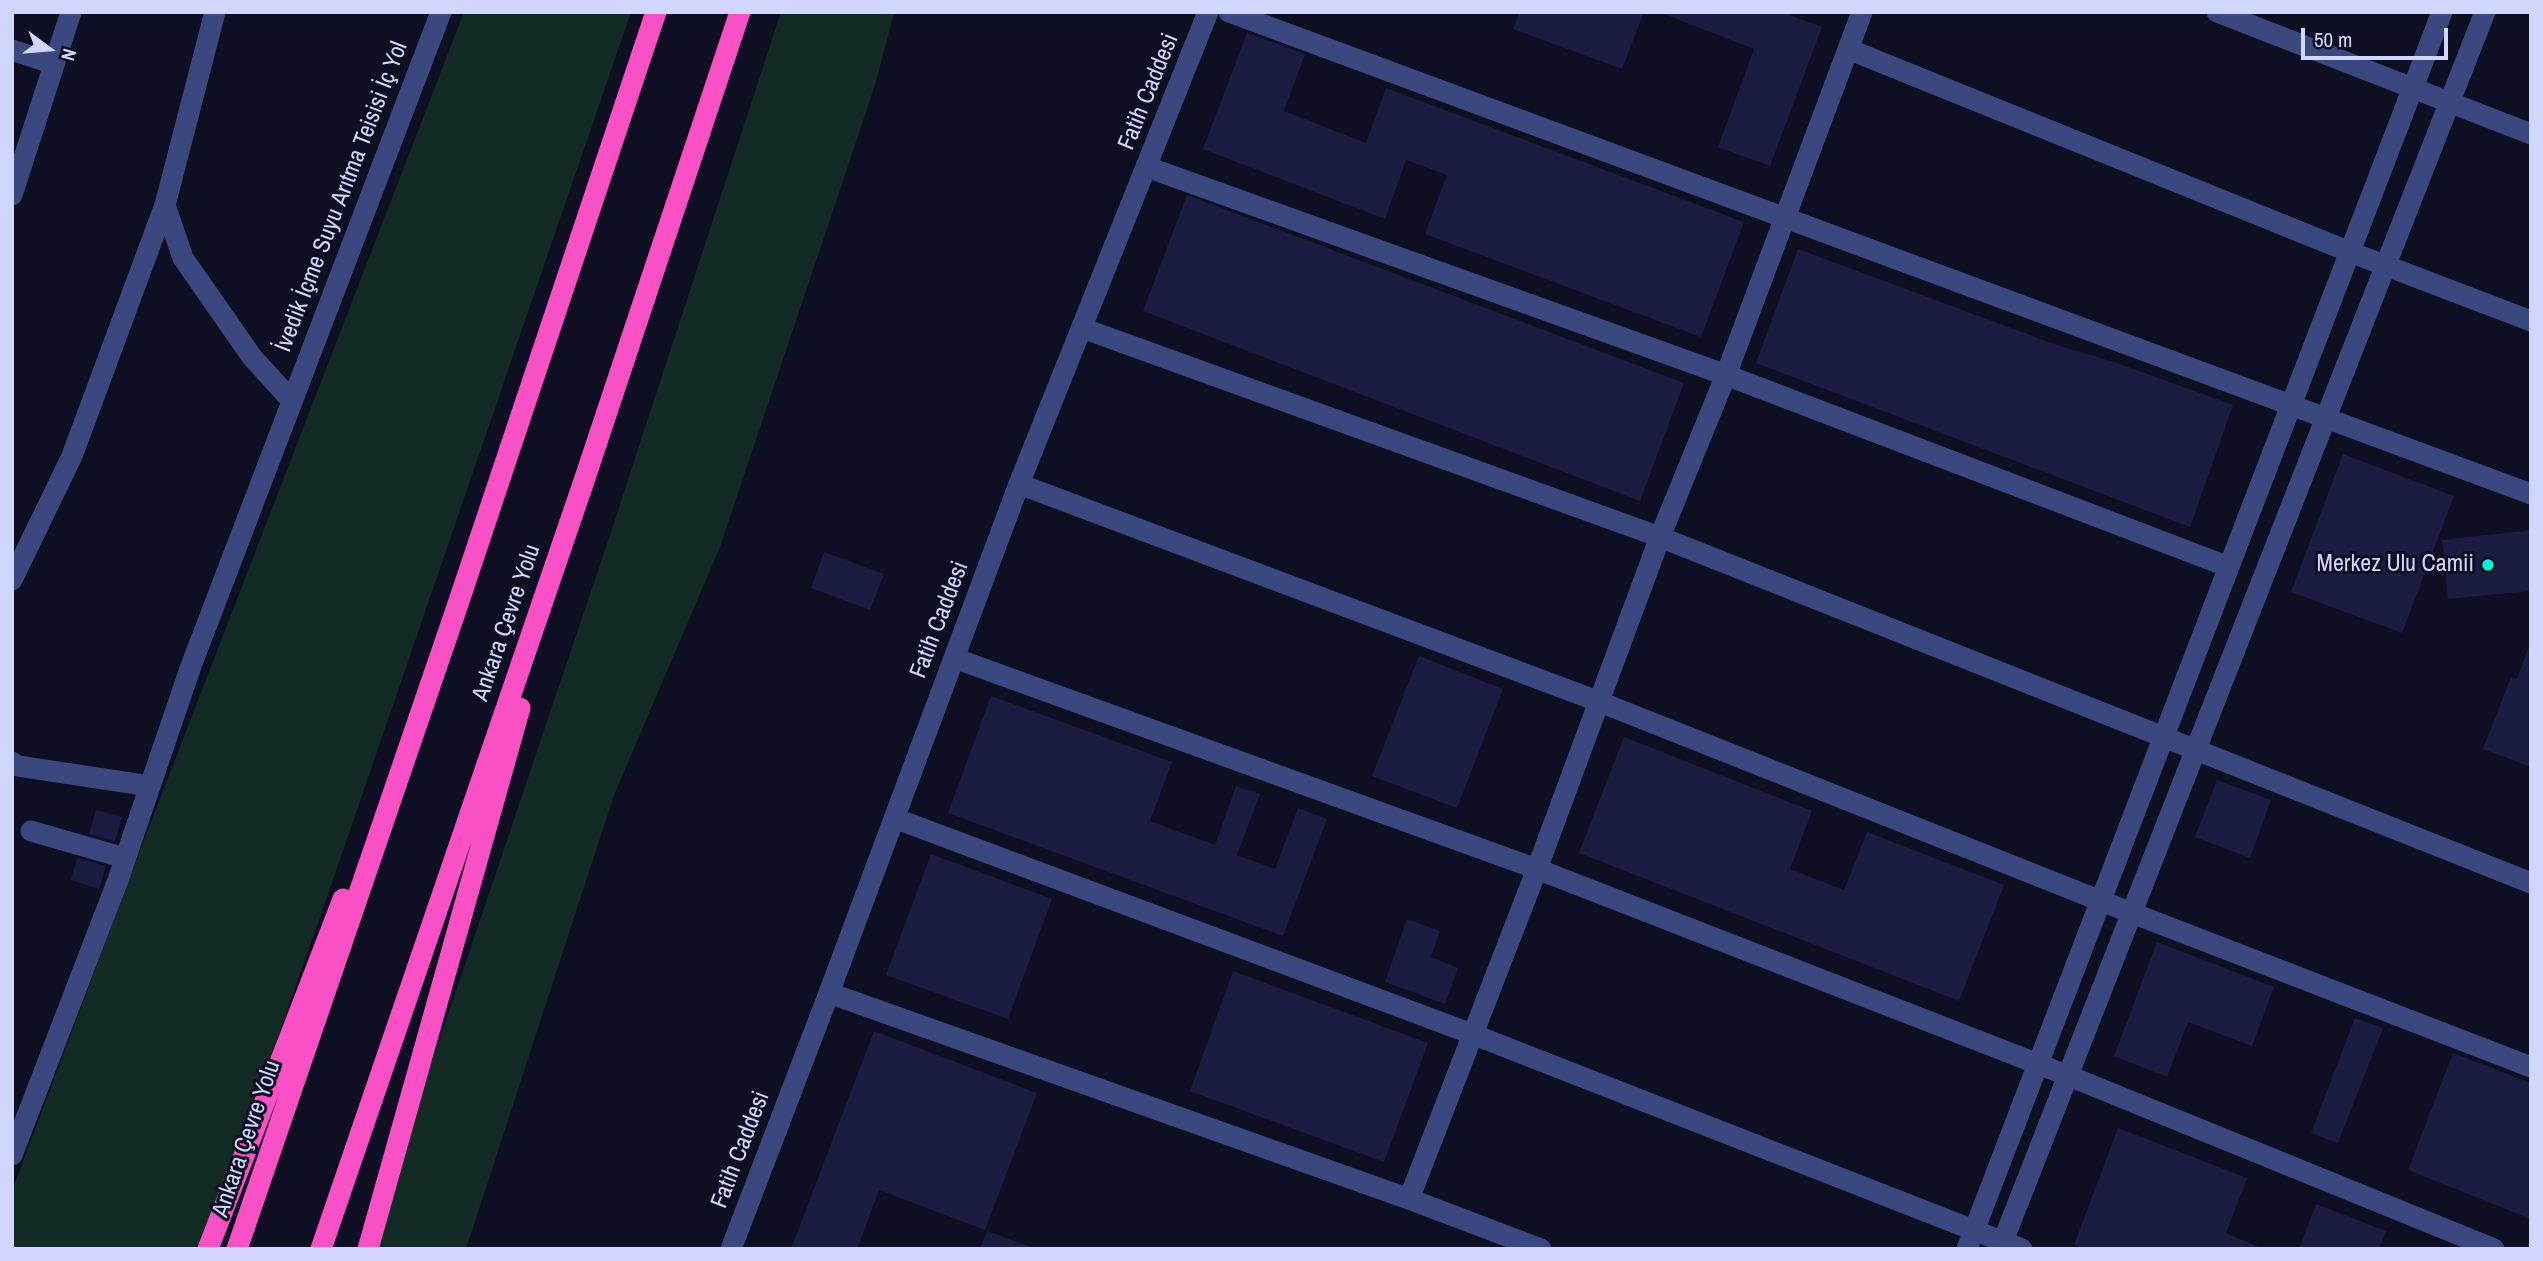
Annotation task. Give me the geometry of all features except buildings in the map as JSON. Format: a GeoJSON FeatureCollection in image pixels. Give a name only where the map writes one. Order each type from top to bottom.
{"type":"FeatureCollection","features":[{"type":"Feature","properties":{"kind":"highway","name":"Ankara Çevre Yolu"},"geometry":{"type":"LineString","coordinates":[[237,1249],[457,607],[656,12]]}},
{"type":"Feature","properties":{"kind":"highway","name":"Ankara Çevre Yolu"},"geometry":{"type":"LineString","coordinates":[[321,1249],[584,481],[740,12]]}},
{"type":"Feature","properties":{"kind":"highway"},"geometry":{"type":"LineString","coordinates":[[368,1249],[584,481]]}},
{"type":"Feature","properties":{"kind":"highway"},"geometry":{"type":"LineString","coordinates":[[208,1249],[457,607]]}},
{"type":"Feature","properties":{"kind":"street"},"geometry":{"type":"LineString","coordinates":[[12,195],[71,12]]}},
{"type":"Feature","properties":{"kind":"street"},"geometry":{"type":"LineString","coordinates":[[12,580],[72,456],[165,205],[215,12]]}},
{"type":"Feature","properties":{"kind":"street","name":"İvedik İçme Suyu Arıtma Teisisi İç Yol"},"geometry":{"type":"LineString","coordinates":[[12,1155],[125,858],[191,666],[441,12]]}},
{"type":"Feature","properties":{"kind":"street","name":"Fatih Caddesi"},"geometry":{"type":"LineString","coordinates":[[731,1249],[1019,484],[1208,12]]}},
{"type":"Feature","properties":{"kind":"street"},"geometry":{"type":"LineString","coordinates":[[1229,12],[2531,494]]}},
{"type":"Feature","properties":{"kind":"street"},"geometry":{"type":"LineString","coordinates":[[1409,1199],[1537,869],[1660,537],[1726,375],[1862,12]]}},
{"type":"Feature","properties":{"kind":"street"},"geometry":{"type":"LineString","coordinates":[[2217,12],[2531,134]]}},
{"type":"Feature","properties":{"kind":"street"},"geometry":{"type":"LineString","coordinates":[[1971,1240],[2442,12]]}},
{"type":"Feature","properties":{"kind":"street"},"geometry":{"type":"LineString","coordinates":[[894,818],[1472,1034],[1971,1240],[2009,1246],[2068,1076],[2486,12]]}},
{"type":"Feature","properties":{"kind":"street"},"geometry":{"type":"LineString","coordinates":[[1848,49],[2385,266],[2531,321]]}},
{"type":"Feature","properties":{"kind":"street"},"geometry":{"type":"LineString","coordinates":[[12,50],[54,64]]}},
{"type":"Feature","properties":{"kind":"street"},"geometry":{"type":"LineString","coordinates":[[1147,167],[1726,375],[2230,567]]}},
{"type":"Feature","properties":{"kind":"street","name":"İvedik İçme Suyu Arıtma Teisisi İç Yol"},"geometry":{"type":"LineString","coordinates":[[165,205],[183,258],[252,357],[292,401]]}},
{"type":"Feature","properties":{"kind":"street"},"geometry":{"type":"LineString","coordinates":[[1082,328],[1660,537],[2531,883]]}},
{"type":"Feature","properties":{"kind":"street"},"geometry":{"type":"LineString","coordinates":[[1019,484],[1600,702],[2101,901],[2531,1066]]}},
{"type":"Feature","properties":{"kind":"street"},"geometry":{"type":"LineString","coordinates":[[954,658],[1537,869],[2038,1064],[2494,1249]]}},
{"type":"Feature","properties":{"kind":"street"},"geometry":{"type":"LineString","coordinates":[[12,762],[18,766],[150,786]]}},
{"type":"Feature","properties":{"kind":"street"},"geometry":{"type":"LineString","coordinates":[[31,831],[125,858]]}},
{"type":"Feature","properties":{"kind":"street"},"geometry":{"type":"LineString","coordinates":[[829,993],[1409,1199],[1541,1249]]}},
{"type":"Feature","properties":{"kind":"green space"},"geometry":{"type":"Polygon","coordinates":[[[464,12],[631,12],[324,906],[203,1249],[12,1249],[12,1191],[139,853],[464,12]]]}},
{"type":"Feature","properties":{"kind":"green space"},"geometry":{"type":"Polygon","coordinates":[[[781,12],[894,12],[876,82],[720,547],[614,795],[466,1249],[376,1249],[394,1175],[610,535],[781,12]]]}},
{"type":"Feature","properties":{"kind":"place","name":"Merkez Ulu Camii"},"geometry":{"type":"Point","coordinates":[2488,565]}}]}
